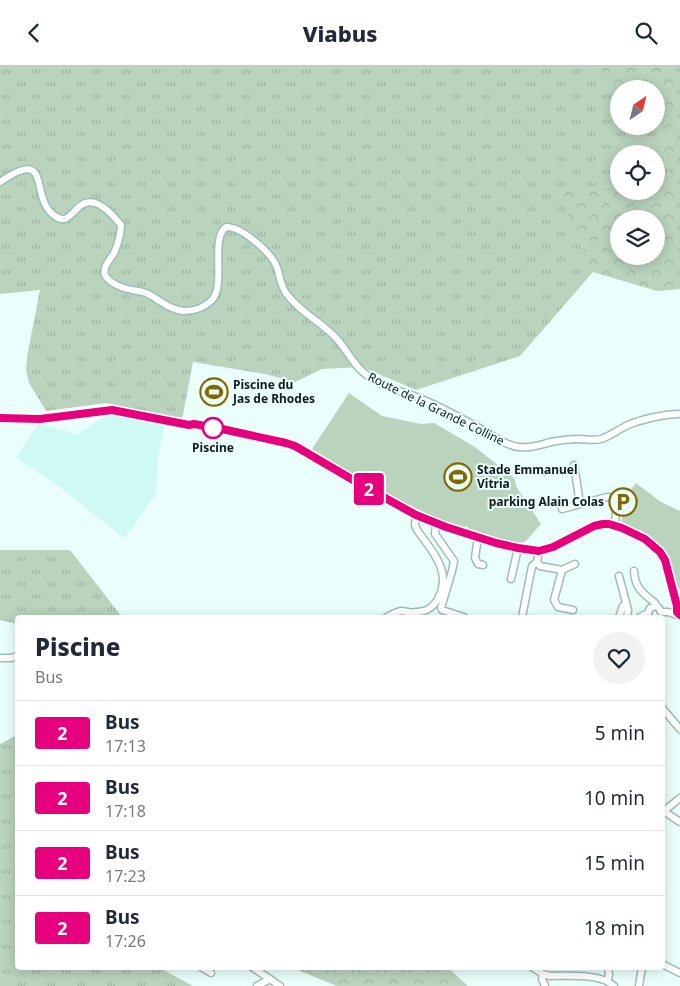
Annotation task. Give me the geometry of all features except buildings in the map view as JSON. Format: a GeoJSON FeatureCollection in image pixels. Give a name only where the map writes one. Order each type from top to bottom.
{"type":"FeatureCollection","features":[{"type":"Feature","properties":{"kind":"street","name":"Route de la Grande Colline"},"geometry":{"type":"LineString","coordinates":[[0,182],[25,169],[32,169],[37,176],[40,191],[48,210],[54,216],[61,219],[66,219],[80,205],[87,202],[101,205],[121,225],[115,250],[104,270],[105,275],[120,287],[148,294],[177,309],[192,310],[200,307],[212,299],[217,292],[220,236],[226,227],[234,228],[256,242],[270,256],[276,265],[286,294],[337,339],[358,368],[368,376],[380,383],[417,397],[512,445],[524,448],[562,440],[596,440],[607,437],[630,424],[680,414]]}},
{"type":"Feature","properties":{"kind":"street"},"geometry":{"type":"LineString","coordinates":[[0,418],[40,419],[112,410],[189,425],[194,424],[222,429],[276,441],[295,446],[416,515],[436,524],[518,548],[539,551],[553,547],[594,526],[603,524],[615,525],[645,539],[660,552],[665,560],[679,610],[662,614],[656,603],[639,589],[634,580],[634,571]]}},
{"type":"Feature","properties":{"kind":"street"},"geometry":{"type":"LineString","coordinates":[[574,465],[580,504]]}},
{"type":"Feature","properties":{"kind":"street"},"geometry":{"type":"LineString","coordinates":[[562,509],[607,497],[617,498],[615,525]]}},
{"type":"Feature","properties":{"kind":"street"},"geometry":{"type":"LineString","coordinates":[[390,615],[401,611],[412,613],[426,611],[435,604],[441,594],[443,573],[441,565],[417,530],[415,525],[416,515]]}},
{"type":"Feature","properties":{"kind":"street"},"geometry":{"type":"LineString","coordinates":[[436,524],[435,533],[454,561],[441,608],[459,615]]}},
{"type":"Feature","properties":{"kind":"street"},"geometry":{"type":"LineString","coordinates":[[478,537],[475,558],[478,564],[483,565]]}},
{"type":"Feature","properties":{"kind":"street"},"geometry":{"type":"LineString","coordinates":[[511,579],[518,548]]}},
{"type":"Feature","properties":{"kind":"street"},"geometry":{"type":"LineString","coordinates":[[522,615],[532,566],[537,562],[539,551]]}},
{"type":"Feature","properties":{"kind":"street"},"geometry":{"type":"LineString","coordinates":[[537,562],[540,566],[562,570],[575,564]]}},
{"type":"Feature","properties":{"kind":"street"},"geometry":{"type":"LineString","coordinates":[[562,570],[554,600],[558,607],[573,610]]}},
{"type":"Feature","properties":{"kind":"street"},"geometry":{"type":"LineString","coordinates":[[619,576],[627,615]]}},
{"type":"Feature","properties":{"kind":"street"},"geometry":{"type":"LineString","coordinates":[[672,588],[680,596]]}},
{"type":"Feature","properties":{"kind":"street"},"geometry":{"type":"LineString","coordinates":[[620,615],[623,606],[626,607]]}},
{"type":"Feature","properties":{"kind":"street"},"geometry":{"type":"LineString","coordinates":[[649,615],[650,608],[656,606]]}},
{"type":"Feature","properties":{"kind":"street"},"geometry":{"type":"LineString","coordinates":[[0,658],[15,657]]}},
{"type":"Feature","properties":{"kind":"street"},"geometry":{"type":"LineString","coordinates":[[665,712],[680,729]]}},
{"type":"Feature","properties":{"kind":"street"},"geometry":{"type":"LineString","coordinates":[[665,811],[680,798]]}},
{"type":"Feature","properties":{"kind":"street"},"geometry":{"type":"LineString","coordinates":[[665,813],[670,814],[680,822]]}},
{"type":"Feature","properties":{"kind":"street"},"geometry":{"type":"LineString","coordinates":[[665,966],[680,973]]}},
{"type":"Feature","properties":{"kind":"street"},"geometry":{"type":"LineString","coordinates":[[206,970],[211,973]]}},
{"type":"Feature","properties":{"kind":"street"},"geometry":{"type":"LineString","coordinates":[[256,970],[280,986]]}},
{"type":"Feature","properties":{"kind":"street"},"geometry":{"type":"LineString","coordinates":[[537,970],[546,975],[593,977],[607,981],[614,986]]}},
{"type":"Feature","properties":{"kind":"street"},"geometry":{"type":"LineString","coordinates":[[607,981],[608,970]]}},
{"type":"Feature","properties":{"kind":"street"},"geometry":{"type":"LineString","coordinates":[[639,986],[642,970]]}},
{"type":"Feature","properties":{"kind":"street"},"geometry":{"type":"LineString","coordinates":[[546,975],[546,986]]}},
{"type":"Feature","properties":{"kind":"street"},"geometry":{"type":"LineString","coordinates":[[257,986],[270,979]]}},
{"type":"Feature","properties":{"kind":"shaded area"},"geometry":{"type":"Polygon","coordinates":[[[111,412],[165,424],[158,456],[156,494],[124,538],[56,484],[16,457],[39,423],[77,435],[111,412]]]}},
{"type":"Feature","properties":{"kind":"green space"},"geometry":{"type":"Polygon","coordinates":[[[0,65],[578,65],[610,91],[610,135],[661,135],[663,145],[610,145],[610,186],[560,193],[593,272],[520,356],[416,390],[362,367],[322,369],[295,382],[265,374],[193,362],[182,420],[106,403],[46,411],[29,383],[26,370],[40,290],[0,294],[0,65]]]}},
{"type":"Feature","properties":{"kind":"green space"},"geometry":{"type":"Polygon","coordinates":[[[578,65],[680,65],[680,289],[657,291],[593,272],[559,193],[610,186],[610,200],[665,200],[665,178],[669,177],[665,145],[663,145],[661,135],[665,135],[665,80],[610,80],[610,91],[578,65]]]}},
{"type":"Feature","properties":{"kind":"green space"},"geometry":{"type":"Polygon","coordinates":[[[665,157],[669,178],[665,178],[665,157]]]}},
{"type":"Feature","properties":{"kind":"green space"},"geometry":{"type":"Polygon","coordinates":[[[349,393],[382,416],[421,424],[434,423],[475,447],[514,478],[517,488],[541,524],[525,542],[510,544],[471,532],[467,526],[461,528],[435,518],[384,493],[312,449],[349,393]]]}},
{"type":"Feature","properties":{"kind":"green space"},"geometry":{"type":"Polygon","coordinates":[[[636,483],[661,502],[680,511],[680,590],[666,555],[645,535],[621,523],[625,497],[636,483]]]}},
{"type":"Feature","properties":{"kind":"green space"},"geometry":{"type":"Polygon","coordinates":[[[0,550],[70,550],[120,615],[15,615],[15,624],[0,620],[0,550]]]}},
{"type":"Feature","properties":{"kind":"green space"},"geometry":{"type":"Polygon","coordinates":[[[15,736],[15,970],[164,970],[193,986],[0,986],[0,744],[15,736]]]}},
{"type":"Feature","properties":{"kind":"green space"},"geometry":{"type":"Polygon","coordinates":[[[450,970],[468,986],[337,986],[300,971],[450,970]]]}},
{"type":"Feature","properties":{"kind":"bus line","name":"2"},"geometry":{"type":"LineString","coordinates":[[0,418],[40,419],[112,410],[189,425],[194,424],[222,429],[286,443],[295,446],[401,507],[434,523],[518,548],[544,550],[594,526],[603,524],[615,525],[639,535],[660,552],[665,560],[677,612],[680,615]]}},
{"type":"Feature","properties":{"kind":"place","name":"Piscine du Jas de Rhodes"},"geometry":{"type":"Point","coordinates":[214,392]}},
{"type":"Feature","properties":{"kind":"place","name":"Piscine"},"geometry":{"type":"Point","coordinates":[213,428]}},
{"type":"Feature","properties":{"kind":"place","name":"Stade Emmanuel Vitria"},"geometry":{"type":"Point","coordinates":[458,477]}},
{"type":"Feature","properties":{"kind":"place","name":"parking Alain Colas"},"geometry":{"type":"Point","coordinates":[623,502]}}]}
